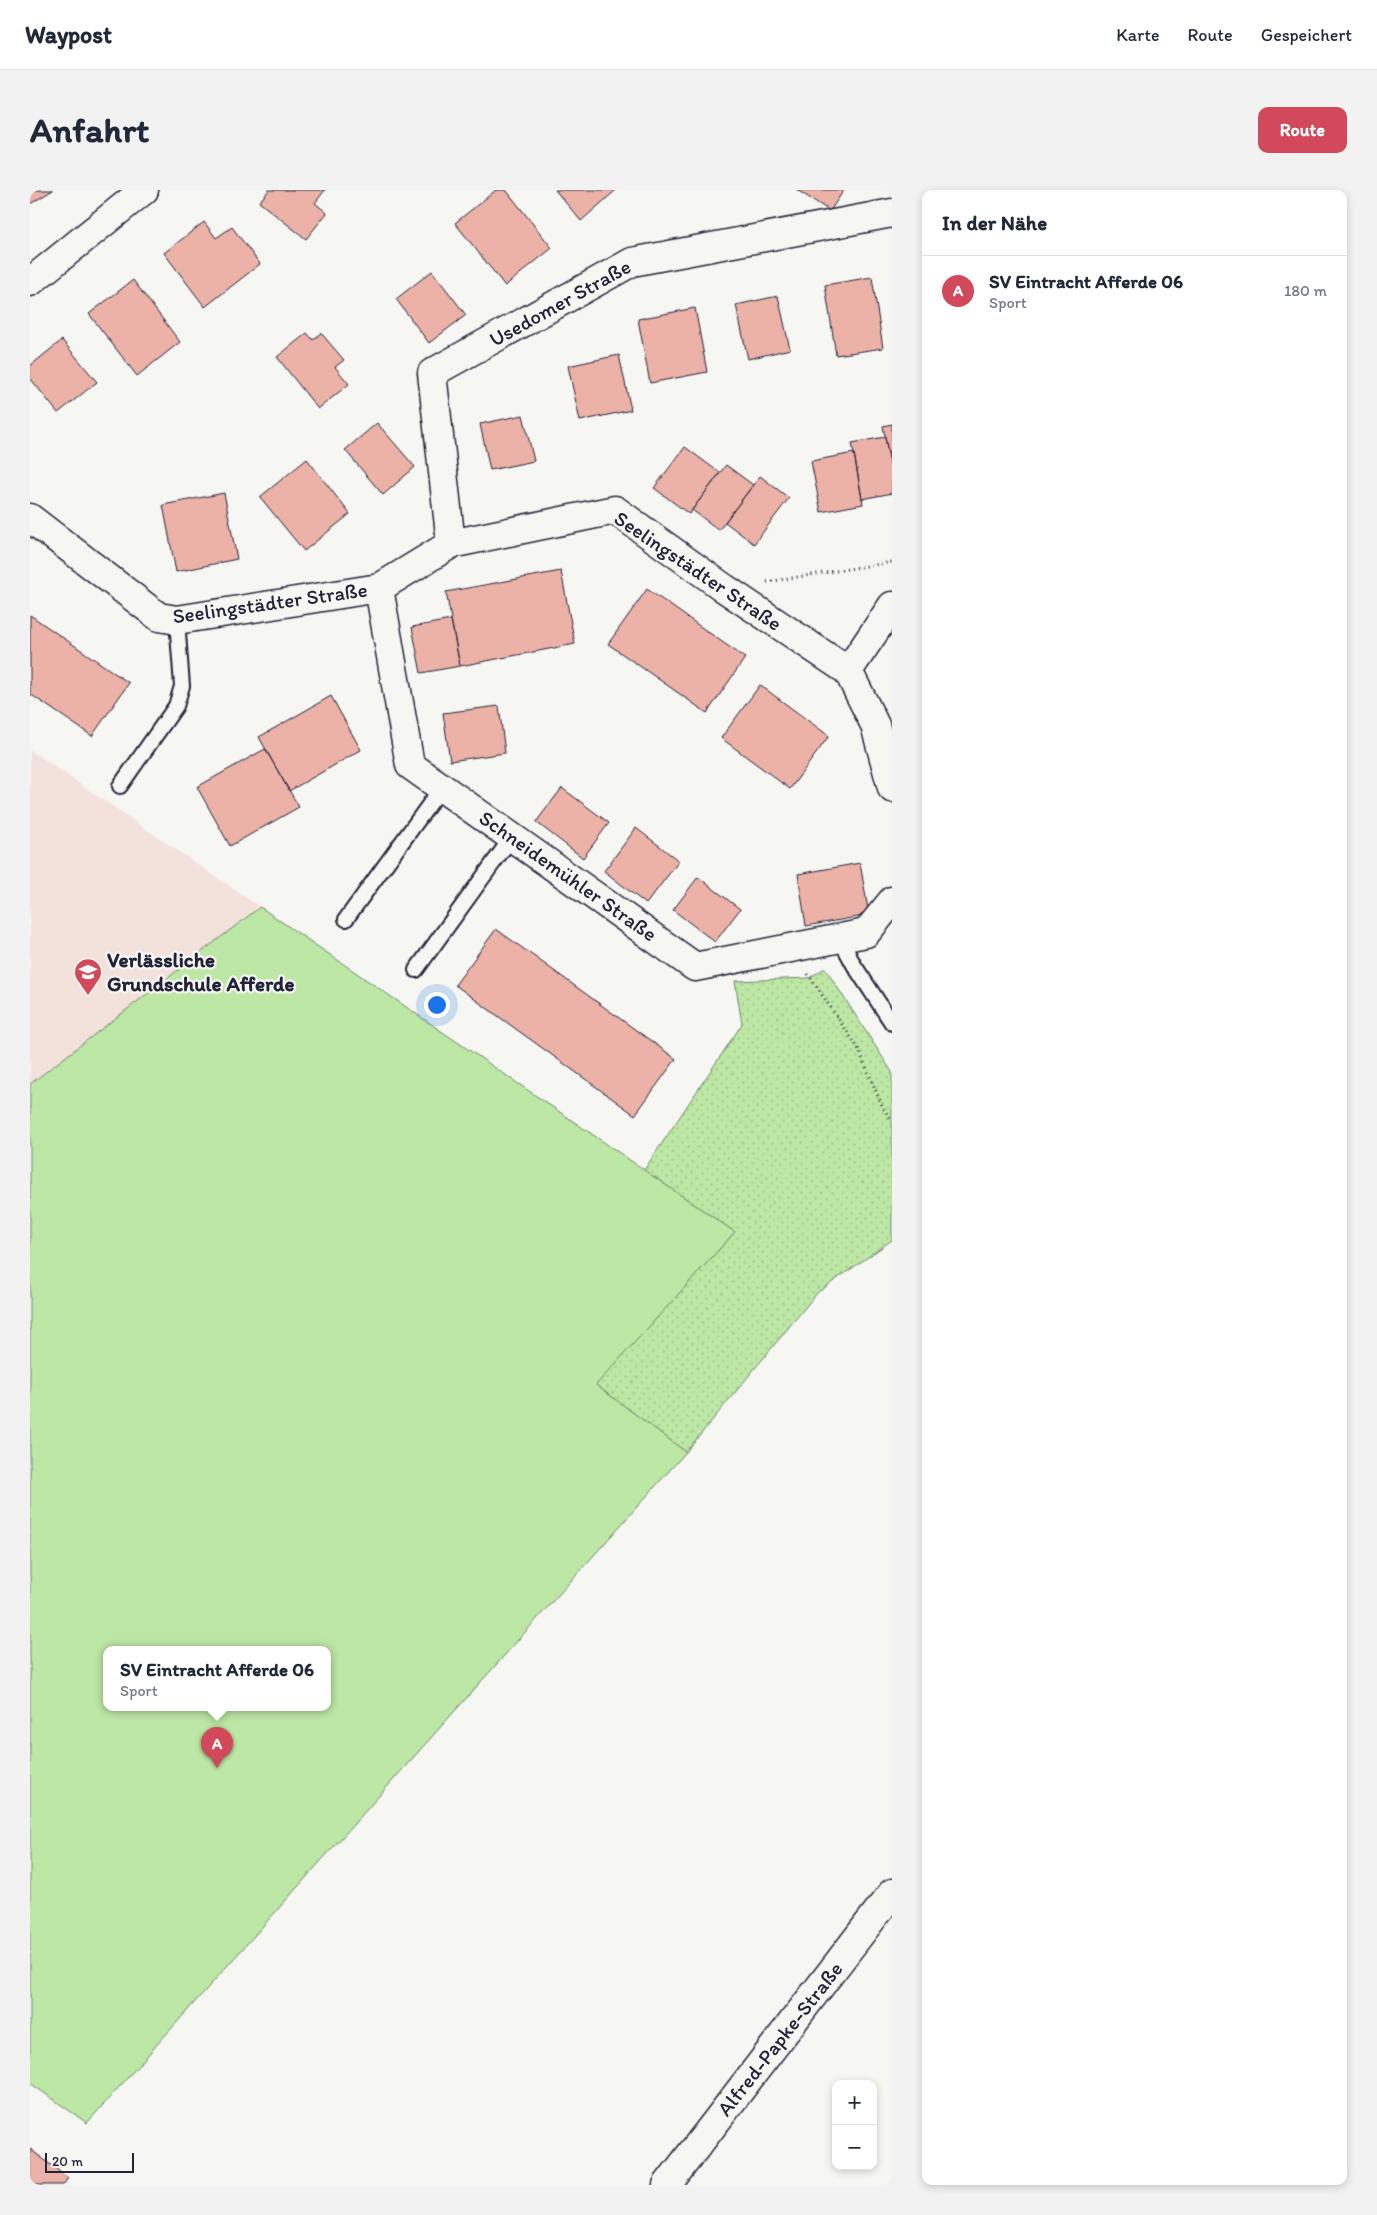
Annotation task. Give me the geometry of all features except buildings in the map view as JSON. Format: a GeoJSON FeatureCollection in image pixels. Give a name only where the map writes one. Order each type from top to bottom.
{"type":"FeatureCollection","features":[{"type":"Feature","properties":{"kind":"street"},"geometry":{"type":"LineString","coordinates":[[30,282],[144,190]]}},
{"type":"Feature","properties":{"kind":"street","name":"Usedomer Straße"},"geometry":{"type":"LineString","coordinates":[[451,544],[432,373],[632,262],[892,213]]}},
{"type":"Feature","properties":{"kind":"street","name":"Seelingstädter Straße"},"geometry":{"type":"LineString","coordinates":[[30,518],[159,617],[177,620],[379,588],[451,544],[615,510],[724,588],[848,671]]}},
{"type":"Feature","properties":{"kind":"street","name":"Schneidemühler Straße"},"geometry":{"type":"LineString","coordinates":[[379,588],[410,765],[695,967],[866,934],[892,901]]}},
{"type":"Feature","properties":{"kind":"street"},"geometry":{"type":"LineString","coordinates":[[892,606],[848,671],[875,726],[892,788]]}},
{"type":"Feature","properties":{"kind":"street","name":"Alfred-Papke-Straße"},"geometry":{"type":"LineString","coordinates":[[668,2185],[892,1893]]}},
{"type":"Feature","properties":{"kind":"lane"},"geometry":{"type":"LineString","coordinates":[[120,786],[176,706],[182,686],[177,620]]}},
{"type":"Feature","properties":{"kind":"lane"},"geometry":{"type":"LineString","coordinates":[[346,919],[442,787]]}},
{"type":"Feature","properties":{"kind":"lane"},"geometry":{"type":"LineString","coordinates":[[416,970],[512,837]]}},
{"type":"Feature","properties":{"kind":"lane"},"geometry":{"type":"LineString","coordinates":[[840,939],[892,1023]]}},
{"type":"Feature","properties":{"kind":"path"},"geometry":{"type":"LineString","coordinates":[[724,588],[892,562]]}},
{"type":"Feature","properties":{"kind":"path"},"geometry":{"type":"LineString","coordinates":[[791,948],[858,1048],[883,1108],[892,1120]]}},
{"type":"Feature","properties":{"kind":"shaded area","name":"Verlässliche Grundschule Afferde"},"geometry":{"type":"Polygon","coordinates":[[[30,750],[260,907],[30,1084],[30,750]]]}},
{"type":"Feature","properties":{"kind":"green space"},"geometry":{"type":"Polygon","coordinates":[[[260,907],[735,1232],[597,1385],[686,1452],[87,2123],[30,2083],[30,1084],[260,907]]]}},
{"type":"Feature","properties":{"kind":"green space"},"geometry":{"type":"Polygon","coordinates":[[[825,968],[892,1072],[892,1240],[817,1293],[686,1452],[596,1385],[735,1232],[644,1170],[742,1024],[735,981],[809,978],[825,968]]]}},
{"type":"Feature","properties":{"kind":"place","name":"Verlässliche Grundschule Afferde"},"geometry":{"type":"Point","coordinates":[88,996]}},
{"type":"Feature","properties":{"kind":"place","name":"SV Eintracht Afferde 06"},"geometry":{"type":"Point","coordinates":[217,1768]}}]}
